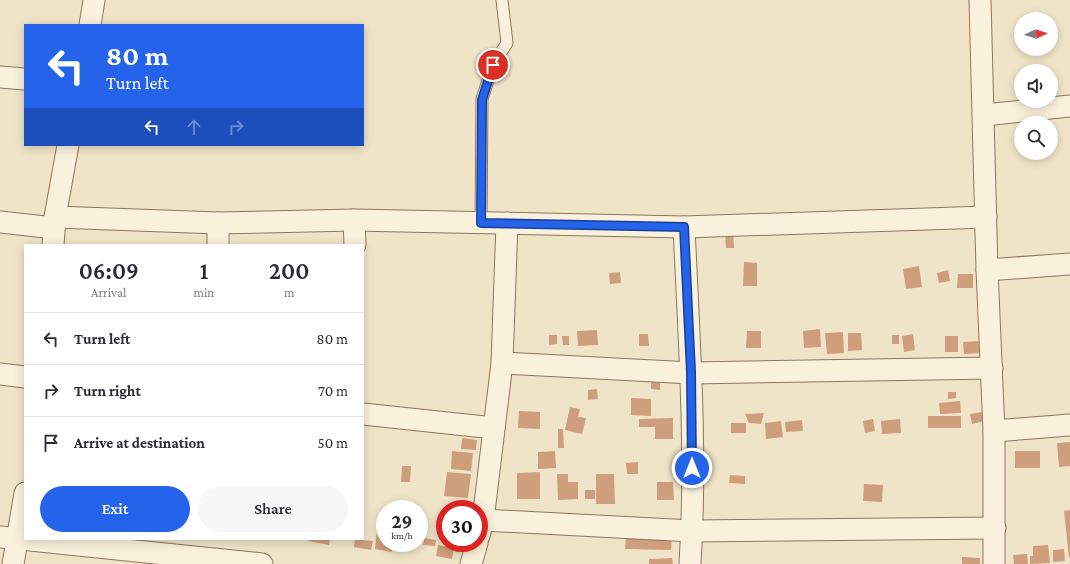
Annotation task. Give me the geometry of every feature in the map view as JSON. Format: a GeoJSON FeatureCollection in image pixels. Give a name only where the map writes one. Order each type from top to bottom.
{"type":"FeatureCollection","features":[{"type":"Feature","properties":{"kind":"street"},"geometry":{"type":"LineString","coordinates":[[90,24],[94,0]]}},
{"type":"Feature","properties":{"kind":"street"},"geometry":{"type":"LineString","coordinates":[[980,0],[987,270],[994,431],[994,564]]}},
{"type":"Feature","properties":{"kind":"street"},"geometry":{"type":"LineString","coordinates":[[0,77],[24,79]]}},
{"type":"Feature","properties":{"kind":"street"},"geometry":{"type":"LineString","coordinates":[[984,115],[1070,106]]}},
{"type":"Feature","properties":{"kind":"street"},"geometry":{"type":"LineString","coordinates":[[54,230],[68,146]]}},
{"type":"Feature","properties":{"kind":"street"},"geometry":{"type":"LineString","coordinates":[[0,222],[54,230],[218,223],[354,220],[684,227],[986,217]]}},
{"type":"Feature","properties":{"kind":"street"},"geometry":{"type":"LineString","coordinates":[[354,220],[356,244]]}},
{"type":"Feature","properties":{"kind":"street"},"geometry":{"type":"LineString","coordinates":[[218,223],[218,244]]}},
{"type":"Feature","properties":{"kind":"street"},"geometry":{"type":"LineString","coordinates":[[485,500],[502,363],[507,223]]}},
{"type":"Feature","properties":{"kind":"street"},"geometry":{"type":"LineString","coordinates":[[684,227],[691,372],[692,531],[690,564]]}},
{"type":"Feature","properties":{"kind":"street"},"geometry":{"type":"LineString","coordinates":[[987,270],[1070,264]]}},
{"type":"Feature","properties":{"kind":"street"},"geometry":{"type":"LineString","coordinates":[[502,363],[691,372],[992,368]]}},
{"type":"Feature","properties":{"kind":"street"},"geometry":{"type":"LineString","coordinates":[[0,374],[24,377]]}},
{"type":"Feature","properties":{"kind":"street"},"geometry":{"type":"LineString","coordinates":[[364,414],[494,428]]}},
{"type":"Feature","properties":{"kind":"street"},"geometry":{"type":"LineString","coordinates":[[994,431],[1070,424]]}},
{"type":"Feature","properties":{"kind":"street"},"geometry":{"type":"LineString","coordinates":[[13,564],[9,538],[24,496]]}},
{"type":"Feature","properties":{"kind":"street"},"geometry":{"type":"LineString","coordinates":[[488,528],[692,531],[995,528]]}},
{"type":"Feature","properties":{"kind":"street"},"geometry":{"type":"LineString","coordinates":[[9,538],[24,540]]}},
{"type":"Feature","properties":{"kind":"street"},"geometry":{"type":"LineString","coordinates":[[28,540],[262,564]]}},
{"type":"Feature","properties":{"kind":"street"},"geometry":{"type":"LineString","coordinates":[[471,564],[474,552]]}},
{"type":"Feature","properties":{"kind":"lane"},"geometry":{"type":"LineString","coordinates":[[481,223],[482,100],[493,65],[507,43],[502,0]]}},
{"type":"Feature","properties":{"kind":"building"},"geometry":{"type":"Polygon","coordinates":[[[733,230],[734,248],[726,248],[725,231],[733,230]]]}},
{"type":"Feature","properties":{"kind":"building"},"geometry":{"type":"Polygon","coordinates":[[[744,262],[757,263],[757,286],[743,286],[744,262]]]}},
{"type":"Feature","properties":{"kind":"building"},"geometry":{"type":"Polygon","coordinates":[[[919,266],[922,287],[906,289],[903,269],[919,266]]]}},
{"type":"Feature","properties":{"kind":"building"},"geometry":{"type":"Polygon","coordinates":[[[948,270],[950,281],[939,283],[937,273],[948,270]]]}},
{"type":"Feature","properties":{"kind":"building"},"geometry":{"type":"Polygon","coordinates":[[[620,272],[621,283],[610,284],[609,273],[620,272]]]}},
{"type":"Feature","properties":{"kind":"building"},"geometry":{"type":"Polygon","coordinates":[[[958,274],[973,274],[973,288],[957,288],[958,274]]]}},
{"type":"Feature","properties":{"kind":"building"},"geometry":{"type":"Polygon","coordinates":[[[820,329],[821,347],[804,348],[803,331],[820,329]]]}},
{"type":"Feature","properties":{"kind":"building"},"geometry":{"type":"Polygon","coordinates":[[[597,330],[598,345],[578,346],[577,331],[597,330]]]}},
{"type":"Feature","properties":{"kind":"building"},"geometry":{"type":"Polygon","coordinates":[[[747,331],[761,331],[761,348],[746,348],[747,331]]]}},
{"type":"Feature","properties":{"kind":"building"},"geometry":{"type":"Polygon","coordinates":[[[843,332],[844,353],[827,354],[825,333],[843,332]]]}},
{"type":"Feature","properties":{"kind":"building"},"geometry":{"type":"Polygon","coordinates":[[[848,333],[861,333],[862,350],[848,351],[848,333]]]}},
{"type":"Feature","properties":{"kind":"building"},"geometry":{"type":"Polygon","coordinates":[[[639,334],[648,334],[649,346],[639,346],[639,334]]]}},
{"type":"Feature","properties":{"kind":"building"},"geometry":{"type":"Polygon","coordinates":[[[913,334],[915,350],[904,352],[902,336],[913,334]]]}},
{"type":"Feature","properties":{"kind":"building"},"geometry":{"type":"Polygon","coordinates":[[[549,335],[557,335],[557,344],[549,345],[549,335]]]}},
{"type":"Feature","properties":{"kind":"building"},"geometry":{"type":"Polygon","coordinates":[[[892,335],[899,335],[899,344],[892,344],[892,335]]]}},
{"type":"Feature","properties":{"kind":"building"},"geometry":{"type":"Polygon","coordinates":[[[562,336],[569,336],[569,345],[563,345],[562,336]]]}},
{"type":"Feature","properties":{"kind":"building"},"geometry":{"type":"Polygon","coordinates":[[[945,336],[958,336],[958,352],[945,352],[945,336]]]}},
{"type":"Feature","properties":{"kind":"building"},"geometry":{"type":"Polygon","coordinates":[[[981,341],[982,353],[964,354],[963,342],[981,341]]]}},
{"type":"Feature","properties":{"kind":"building"},"geometry":{"type":"Polygon","coordinates":[[[651,376],[660,376],[660,390],[651,389],[651,376]]]}},
{"type":"Feature","properties":{"kind":"building"},"geometry":{"type":"Polygon","coordinates":[[[597,389],[598,399],[588,400],[588,390],[597,389]]]}},
{"type":"Feature","properties":{"kind":"building"},"geometry":{"type":"Polygon","coordinates":[[[948,392],[956,392],[956,398],[948,399],[948,392]]]}},
{"type":"Feature","properties":{"kind":"building"},"geometry":{"type":"Polygon","coordinates":[[[631,398],[651,399],[651,416],[631,415],[631,398]]]}},
{"type":"Feature","properties":{"kind":"building"},"geometry":{"type":"Polygon","coordinates":[[[960,401],[961,413],[940,414],[939,403],[960,401]]]}},
{"type":"Feature","properties":{"kind":"building"},"geometry":{"type":"Polygon","coordinates":[[[570,407],[580,409],[578,417],[586,418],[582,434],[565,430],[570,407]]]}},
{"type":"Feature","properties":{"kind":"building"},"geometry":{"type":"Polygon","coordinates":[[[519,411],[540,412],[540,429],[518,428],[519,411]]]}},
{"type":"Feature","properties":{"kind":"building"},"geometry":{"type":"Polygon","coordinates":[[[982,412],[984,421],[972,424],[970,414],[982,412]]]}},
{"type":"Feature","properties":{"kind":"building"},"geometry":{"type":"Polygon","coordinates":[[[764,413],[761,424],[749,423],[745,414],[764,413]]]}},
{"type":"Feature","properties":{"kind":"building"},"geometry":{"type":"Polygon","coordinates":[[[928,416],[961,416],[961,428],[928,428],[928,416]]]}},
{"type":"Feature","properties":{"kind":"building"},"geometry":{"type":"Polygon","coordinates":[[[673,418],[673,439],[655,439],[655,427],[639,427],[639,419],[673,418]]]}},
{"type":"Feature","properties":{"kind":"building"},"geometry":{"type":"Polygon","coordinates":[[[873,419],[875,431],[865,433],[863,421],[873,419]]]}},
{"type":"Feature","properties":{"kind":"building"},"geometry":{"type":"Polygon","coordinates":[[[900,419],[901,433],[882,434],[881,421],[900,419]]]}},
{"type":"Feature","properties":{"kind":"building"},"geometry":{"type":"Polygon","coordinates":[[[802,420],[803,431],[786,432],[785,422],[802,420]]]}},
{"type":"Feature","properties":{"kind":"building"},"geometry":{"type":"Polygon","coordinates":[[[781,421],[783,437],[766,439],[765,423],[781,421]]]}},
{"type":"Feature","properties":{"kind":"building"},"geometry":{"type":"Polygon","coordinates":[[[731,423],[746,423],[746,433],[731,433],[731,423]]]}},
{"type":"Feature","properties":{"kind":"building"},"geometry":{"type":"Polygon","coordinates":[[[558,429],[563,429],[564,448],[558,448],[558,429]]]}},
{"type":"Feature","properties":{"kind":"building"},"geometry":{"type":"Polygon","coordinates":[[[462,438],[477,440],[476,450],[461,449],[462,438]]]}},
{"type":"Feature","properties":{"kind":"building"},"geometry":{"type":"Polygon","coordinates":[[[1070,442],[1070,466],[1059,467],[1057,443],[1070,442]]]}},
{"type":"Feature","properties":{"kind":"building"},"geometry":{"type":"Polygon","coordinates":[[[452,451],[473,453],[471,471],[451,469],[452,451]]]}},
{"type":"Feature","properties":{"kind":"building"},"geometry":{"type":"Polygon","coordinates":[[[555,451],[556,468],[538,469],[538,452],[555,451]]]}},
{"type":"Feature","properties":{"kind":"building"},"geometry":{"type":"Polygon","coordinates":[[[1015,451],[1040,451],[1040,468],[1015,468],[1015,451]]]}},
{"type":"Feature","properties":{"kind":"building"},"geometry":{"type":"Polygon","coordinates":[[[638,462],[638,474],[627,474],[626,463],[638,462]]]}},
{"type":"Feature","properties":{"kind":"building"},"geometry":{"type":"Polygon","coordinates":[[[402,466],[411,466],[410,482],[401,482],[402,466]]]}},
{"type":"Feature","properties":{"kind":"building"},"geometry":{"type":"Polygon","coordinates":[[[447,472],[471,474],[468,498],[444,496],[447,472]]]}},
{"type":"Feature","properties":{"kind":"building"},"geometry":{"type":"Polygon","coordinates":[[[540,472],[540,499],[517,499],[517,473],[540,472]]]}},
{"type":"Feature","properties":{"kind":"building"},"geometry":{"type":"Polygon","coordinates":[[[557,474],[568,474],[568,482],[578,482],[578,499],[558,500],[557,474]]]}},
{"type":"Feature","properties":{"kind":"building"},"geometry":{"type":"Polygon","coordinates":[[[596,474],[614,474],[615,504],[596,504],[596,474]]]}},
{"type":"Feature","properties":{"kind":"building"},"geometry":{"type":"Polygon","coordinates":[[[730,475],[745,476],[745,484],[729,483],[730,475]]]}},
{"type":"Feature","properties":{"kind":"building"},"geometry":{"type":"Polygon","coordinates":[[[657,482],[673,482],[674,500],[657,500],[657,482]]]}},
{"type":"Feature","properties":{"kind":"building"},"geometry":{"type":"Polygon","coordinates":[[[864,484],[883,485],[882,502],[863,501],[864,484]]]}},
{"type":"Feature","properties":{"kind":"building"},"geometry":{"type":"Polygon","coordinates":[[[585,490],[595,490],[595,499],[585,499],[585,490]]]}},
{"type":"Feature","properties":{"kind":"building"},"geometry":{"type":"Polygon","coordinates":[[[1070,510],[1070,558],[1069,558],[1064,511],[1070,510]]]}},
{"type":"Feature","properties":{"kind":"building"},"geometry":{"type":"Polygon","coordinates":[[[626,536],[672,537],[671,550],[625,549],[626,536]]]}},
{"type":"Feature","properties":{"kind":"building"},"geometry":{"type":"Polygon","coordinates":[[[428,539],[436,540],[435,546],[428,545],[428,539]]]}},
{"type":"Feature","properties":{"kind":"building"},"geometry":{"type":"Polygon","coordinates":[[[308,540],[330,540],[329,545],[308,540]]]}},
{"type":"Feature","properties":{"kind":"building"},"geometry":{"type":"Polygon","coordinates":[[[355,540],[373,541],[371,550],[354,547],[355,540]]]}},
{"type":"Feature","properties":{"kind":"building"},"geometry":{"type":"Polygon","coordinates":[[[1048,545],[1050,563],[1030,564],[1030,556],[1033,556],[1033,546],[1048,545]]]}},
{"type":"Feature","properties":{"kind":"building"},"geometry":{"type":"Polygon","coordinates":[[[1064,549],[1065,561],[1053,562],[1053,550],[1064,549]]]}},
{"type":"Feature","properties":{"kind":"building"},"geometry":{"type":"Polygon","coordinates":[[[437,552],[453,552],[452,559],[436,556],[437,552]]]}},
{"type":"Feature","properties":{"kind":"building"},"geometry":{"type":"Polygon","coordinates":[[[1027,554],[1028,564],[1014,564],[1013,555],[1027,554]]]}},
{"type":"Feature","properties":{"kind":"building"},"geometry":{"type":"Polygon","coordinates":[[[962,557],[980,558],[980,564],[962,564],[962,557]]]}},
{"type":"Feature","properties":{"kind":"building"},"geometry":{"type":"Polygon","coordinates":[[[672,558],[673,564],[649,564],[649,559],[672,558]]]}},
{"type":"Feature","properties":{"kind":"route"},"geometry":{"type":"LineString","coordinates":[[493,65],[482,100],[481,223],[684,227],[691,372],[692,468]]}}]}
